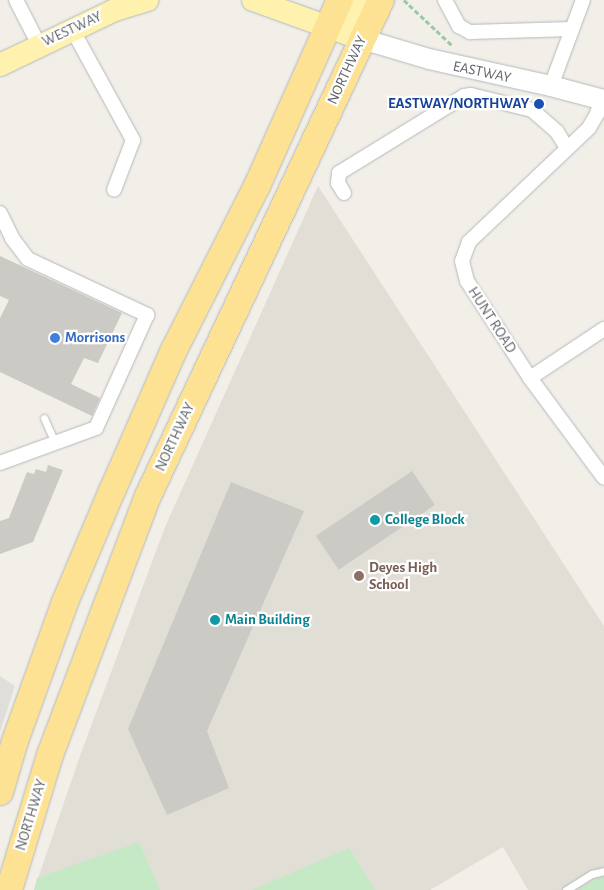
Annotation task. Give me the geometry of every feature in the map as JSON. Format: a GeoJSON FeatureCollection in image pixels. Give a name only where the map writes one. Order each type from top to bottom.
{"type":"FeatureCollection","features":[{"type":"Feature","properties":{"kind":"highway"},"geometry":{"type":"LineString","coordinates":[[0,792],[15,741],[65,602],[108,499],[174,350],[257,186],[340,0]]}},
{"type":"Feature","properties":{"kind":"highway","name":"NORTHWAY"},"geometry":{"type":"LineString","coordinates":[[10,890],[50,755],[148,496],[381,0]]}},
{"type":"Feature","properties":{"kind":"main road","name":"WESTWAY"},"geometry":{"type":"LineString","coordinates":[[0,65],[113,5],[148,0]]}},
{"type":"Feature","properties":{"kind":"main road"},"geometry":{"type":"LineString","coordinates":[[253,0],[362,39]]}},
{"type":"Feature","properties":{"kind":"main road"},"geometry":{"type":"LineString","coordinates":[[327,27],[343,23],[351,18],[363,0]]}},
{"type":"Feature","properties":{"kind":"street"},"geometry":{"type":"LineString","coordinates":[[16,0],[39,45]]}},
{"type":"Feature","properties":{"kind":"street"},"geometry":{"type":"LineString","coordinates":[[445,0],[460,26],[470,32],[572,28]]}},
{"type":"Feature","properties":{"kind":"street"},"geometry":{"type":"LineString","coordinates":[[551,86],[583,0]]}},
{"type":"Feature","properties":{"kind":"street"},"geometry":{"type":"LineString","coordinates":[[72,28],[133,140],[114,190]]}},
{"type":"Feature","properties":{"kind":"street","name":"EASTWAY"},"geometry":{"type":"LineString","coordinates":[[362,39],[437,62],[551,86],[602,100]]}},
{"type":"Feature","properties":{"kind":"street"},"geometry":{"type":"LineString","coordinates":[[344,193],[338,183],[339,173],[464,96],[471,95],[532,110],[557,132],[567,148]]}},
{"type":"Feature","properties":{"kind":"street","name":"HUNT ROAD"},"geometry":{"type":"LineString","coordinates":[[602,100],[597,114],[588,128],[469,242],[462,261],[467,281],[530,378],[604,478]]}},
{"type":"Feature","properties":{"kind":"street"},"geometry":{"type":"LineString","coordinates":[[0,213],[12,238],[28,259],[147,315],[96,428],[0,463]]}},
{"type":"Feature","properties":{"kind":"street"},"geometry":{"type":"LineString","coordinates":[[530,378],[604,329]]}},
{"type":"Feature","properties":{"kind":"lane"},"geometry":{"type":"LineString","coordinates":[[44,418],[55,443]]}},
{"type":"Feature","properties":{"kind":"lane"},"geometry":{"type":"LineString","coordinates":[[566,890],[592,874],[604,871]]}},
{"type":"Feature","properties":{"kind":"path"},"geometry":{"type":"LineString","coordinates":[[404,0],[458,51]]}},
{"type":"Feature","properties":{"kind":"shaded area","name":"Deyes High School"},"geometry":{"type":"Polygon","coordinates":[[[318,186],[604,626],[604,890],[528,890],[503,847],[430,890],[34,890],[81,753],[165,527],[318,186]]]}},
{"type":"Feature","properties":{"kind":"shaded area"},"geometry":{"type":"Polygon","coordinates":[[[0,676],[15,686],[0,732],[0,676]]]}},
{"type":"Feature","properties":{"kind":"green space"},"geometry":{"type":"Polygon","coordinates":[[[139,842],[160,890],[34,890],[37,878],[139,842]]]}},
{"type":"Feature","properties":{"kind":"green space"},"geometry":{"type":"Polygon","coordinates":[[[349,848],[375,890],[252,890],[349,848]]]}},
{"type":"Feature","properties":{"kind":"green space"},"geometry":{"type":"Polygon","coordinates":[[[604,876],[604,890],[577,890],[604,876]]]}},
{"type":"Feature","properties":{"kind":"building","name":"Morrisons"},"geometry":{"type":"Polygon","coordinates":[[[0,256],[122,313],[98,363],[84,358],[71,384],[100,398],[92,416],[0,372],[0,318],[9,300],[0,296],[0,256]]]}},
{"type":"Feature","properties":{"kind":"building"},"geometry":{"type":"Polygon","coordinates":[[[48,465],[63,470],[33,542],[0,554],[0,521],[9,518],[27,472],[34,474],[36,469],[46,472],[48,465]]]}},
{"type":"Feature","properties":{"kind":"building","name":"College Block"},"geometry":{"type":"Polygon","coordinates":[[[412,471],[435,505],[339,570],[316,536],[412,471]]]}},
{"type":"Feature","properties":{"kind":"building","name":"Main Building"},"geometry":{"type":"Polygon","coordinates":[[[231,482],[304,511],[207,731],[229,788],[167,815],[128,729],[231,482]]]}},
{"type":"Feature","properties":{"kind":"place","name":"EASTWAY/NORTHWAY"},"geometry":{"type":"Point","coordinates":[539,104]}},
{"type":"Feature","properties":{"kind":"place","name":"Morrisons"},"geometry":{"type":"Point","coordinates":[55,338]}},
{"type":"Feature","properties":{"kind":"place","name":"College Block"},"geometry":{"type":"Point","coordinates":[375,520]}},
{"type":"Feature","properties":{"kind":"place","name":"Deyes High School"},"geometry":{"type":"Point","coordinates":[359,576]}},
{"type":"Feature","properties":{"kind":"place","name":"Main Building"},"geometry":{"type":"Point","coordinates":[215,620]}}]}
